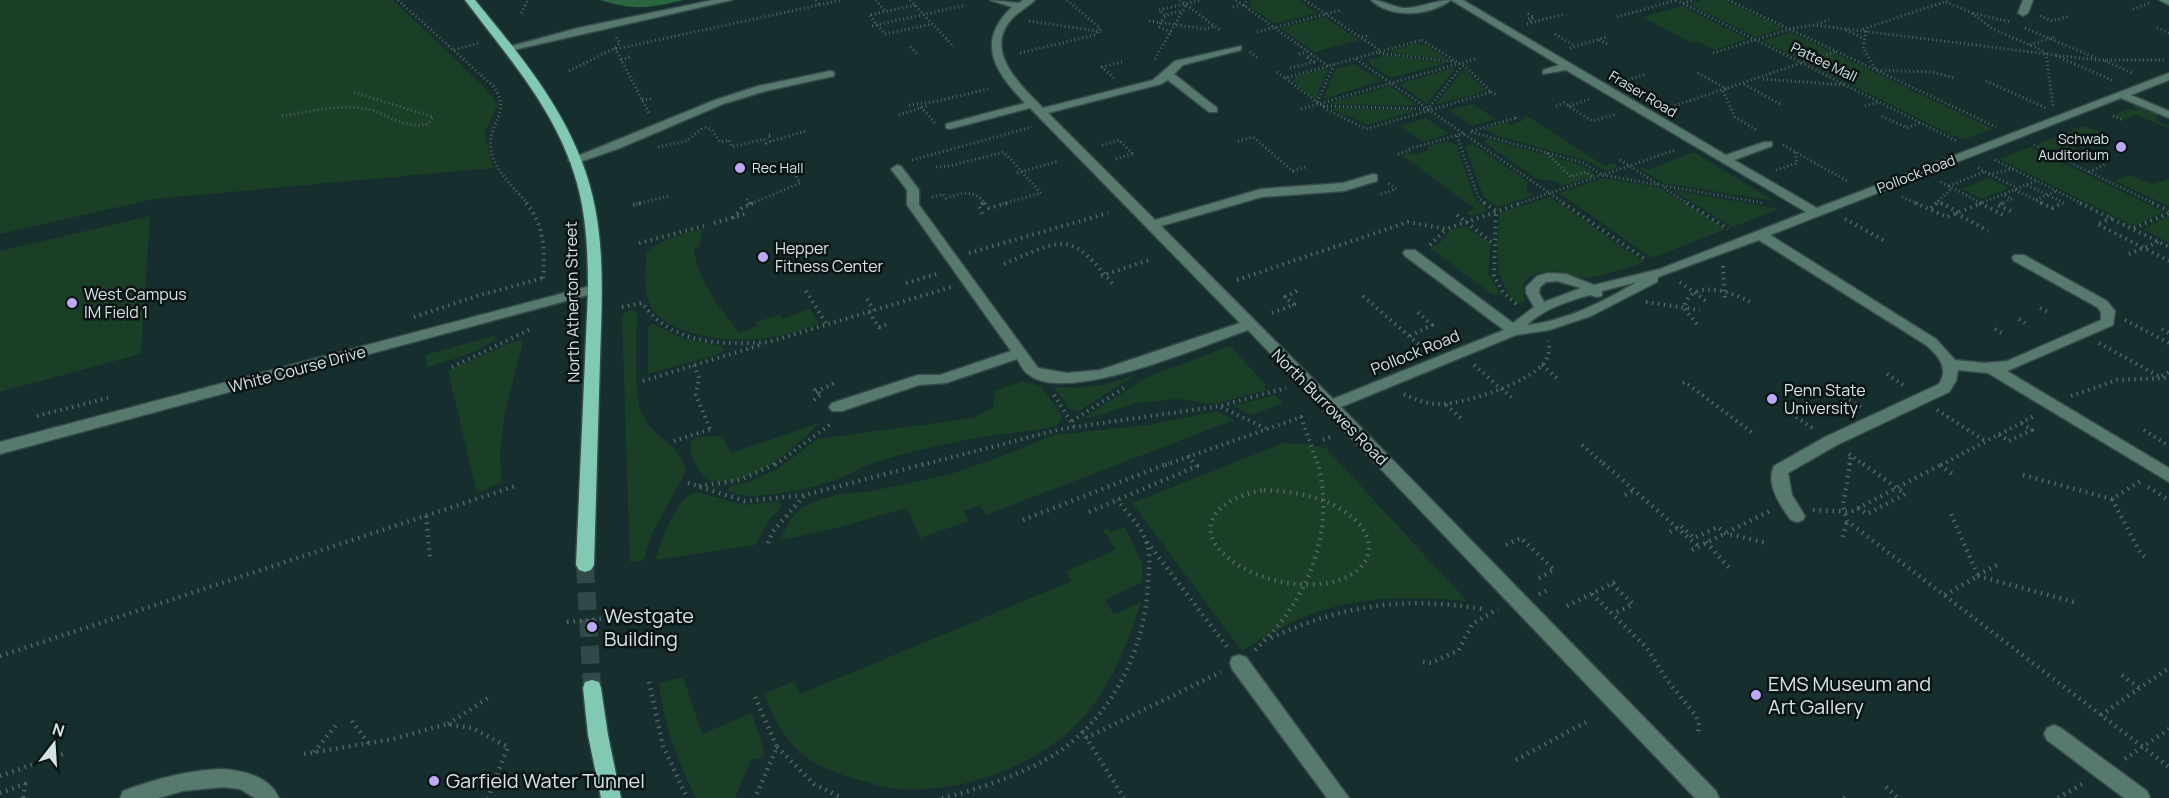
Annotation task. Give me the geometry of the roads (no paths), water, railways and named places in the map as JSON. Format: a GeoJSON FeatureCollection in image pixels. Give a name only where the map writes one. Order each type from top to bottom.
{"type":"FeatureCollection","features":[{"type":"Feature","properties":{"kind":"main road","name":"North Atherton Street"},"geometry":{"type":"LineString","coordinates":[[470,0],[509,48],[558,124],[585,187],[590,209],[594,289],[585,565]]}},
{"type":"Feature","properties":{"kind":"main road"},"geometry":{"type":"LineString","coordinates":[[592,688],[598,735],[611,798]]}},
{"type":"Feature","properties":{"kind":"street"},"geometry":{"type":"LineString","coordinates":[[509,48],[727,0]]}},
{"type":"Feature","properties":{"kind":"street"},"geometry":{"type":"LineString","coordinates":[[995,0],[1024,3]]}},
{"type":"Feature","properties":{"kind":"street"},"geometry":{"type":"LineString","coordinates":[[1376,0],[1401,12],[1425,2],[1446,0]]}},
{"type":"Feature","properties":{"kind":"street","name":"Fraser Road"},"geometry":{"type":"LineString","coordinates":[[1456,0],[1816,213]]}},
{"type":"Feature","properties":{"kind":"street"},"geometry":{"type":"LineString","coordinates":[[2024,13],[2028,0]]}},
{"type":"Feature","properties":{"kind":"street"},"geometry":{"type":"LineString","coordinates":[[2163,0],[2169,2]]}},
{"type":"Feature","properties":{"kind":"street","name":"North Burrowes Road"},"geometry":{"type":"LineString","coordinates":[[1024,3],[999,30],[995,52],[1001,69],[1709,798]]}},
{"type":"Feature","properties":{"kind":"street"},"geometry":{"type":"LineString","coordinates":[[950,126],[1139,87],[1157,82],[1179,63],[1237,48]]}},
{"type":"Feature","properties":{"kind":"street"},"geometry":{"type":"LineString","coordinates":[[1546,72],[1568,66]]}},
{"type":"Feature","properties":{"kind":"street"},"geometry":{"type":"LineString","coordinates":[[574,160],[614,147],[686,115],[740,95],[830,74]]}},
{"type":"Feature","properties":{"kind":"street"},"geometry":{"type":"LineString","coordinates":[[1168,74],[1213,110]]}},
{"type":"Feature","properties":{"kind":"street","name":"Pollock Road"},"geometry":{"type":"LineString","coordinates":[[1514,331],[1525,319],[1542,309],[1592,289],[1664,272],[2122,89],[2168,77]]}},
{"type":"Feature","properties":{"kind":"street"},"geometry":{"type":"LineString","coordinates":[[2122,89],[2169,115]]}},
{"type":"Feature","properties":{"kind":"street"},"geometry":{"type":"LineString","coordinates":[[1724,159],[1770,140]]}},
{"type":"Feature","properties":{"kind":"street"},"geometry":{"type":"LineString","coordinates":[[900,165],[913,190],[913,205],[1034,371],[1047,377],[1084,378],[1102,375],[1249,325]]}},
{"type":"Feature","properties":{"kind":"street"},"geometry":{"type":"LineString","coordinates":[[1152,225],[1261,193],[1344,187],[1373,178]]}},
{"type":"Feature","properties":{"kind":"street"},"geometry":{"type":"LineString","coordinates":[[1760,234],[1931,342],[1940,349],[1949,364],[1950,380],[1944,388],[1831,441],[1780,470],[1779,486],[1786,502],[1797,516]]}},
{"type":"Feature","properties":{"kind":"street"},"geometry":{"type":"LineString","coordinates":[[1410,254],[1514,331]]}},
{"type":"Feature","properties":{"kind":"street"},"geometry":{"type":"LineString","coordinates":[[1949,364],[1991,368],[2009,366],[2108,322],[2109,315],[2102,304],[2019,258]]}},
{"type":"Feature","properties":{"kind":"street","name":"Pollock Road"},"geometry":{"type":"LineString","coordinates":[[1330,406],[1514,331],[1536,329],[1609,302],[1630,293],[1664,272]]}},
{"type":"Feature","properties":{"kind":"street"},"geometry":{"type":"LineString","coordinates":[[1542,309],[1533,296],[1532,290],[1535,282],[1540,279],[1565,278],[1592,289],[1609,302]]}},
{"type":"Feature","properties":{"kind":"street","name":"White Course Drive"},"geometry":{"type":"LineString","coordinates":[[0,448],[594,289]]}},
{"type":"Feature","properties":{"kind":"street"},"geometry":{"type":"LineString","coordinates":[[837,407],[918,380],[941,380],[1020,353]]}},
{"type":"Feature","properties":{"kind":"street"},"geometry":{"type":"LineString","coordinates":[[1991,368],[2169,476]]}},
{"type":"Feature","properties":{"kind":"street"},"geometry":{"type":"LineString","coordinates":[[1239,663],[1338,798]]}},
{"type":"Feature","properties":{"kind":"street"},"geometry":{"type":"LineString","coordinates":[[2054,734],[2140,798]]}},
{"type":"Feature","properties":{"kind":"street"},"geometry":{"type":"LineString","coordinates":[[130,798],[169,785],[221,778],[244,781],[263,790],[269,798]]}},
{"type":"Feature","properties":{"kind":"tunnel"},"geometry":{"type":"LineString","coordinates":[[585,565],[592,688]]}},
{"type":"Feature","properties":{"kind":"place","name":"Schwab Auditorium"},"geometry":{"type":"Point","coordinates":[2121,147]}},
{"type":"Feature","properties":{"kind":"place","name":"Rec Hall"},"geometry":{"type":"Point","coordinates":[740,168]}},
{"type":"Feature","properties":{"kind":"place","name":"Hepper Fitness Center"},"geometry":{"type":"Point","coordinates":[763,257]}},
{"type":"Feature","properties":{"kind":"place","name":"West Campus IM Field 1"},"geometry":{"type":"Point","coordinates":[72,303]}},
{"type":"Feature","properties":{"kind":"place","name":"Penn State University"},"geometry":{"type":"Point","coordinates":[1772,399]}},
{"type":"Feature","properties":{"kind":"place","name":"Westgate Building"},"geometry":{"type":"Point","coordinates":[592,627]}},
{"type":"Feature","properties":{"kind":"place","name":"EMS Museum and Art Gallery"},"geometry":{"type":"Point","coordinates":[1756,695]}},
{"type":"Feature","properties":{"kind":"place","name":"Garfield Water Tunnel"},"geometry":{"type":"Point","coordinates":[434,781]}}]}
